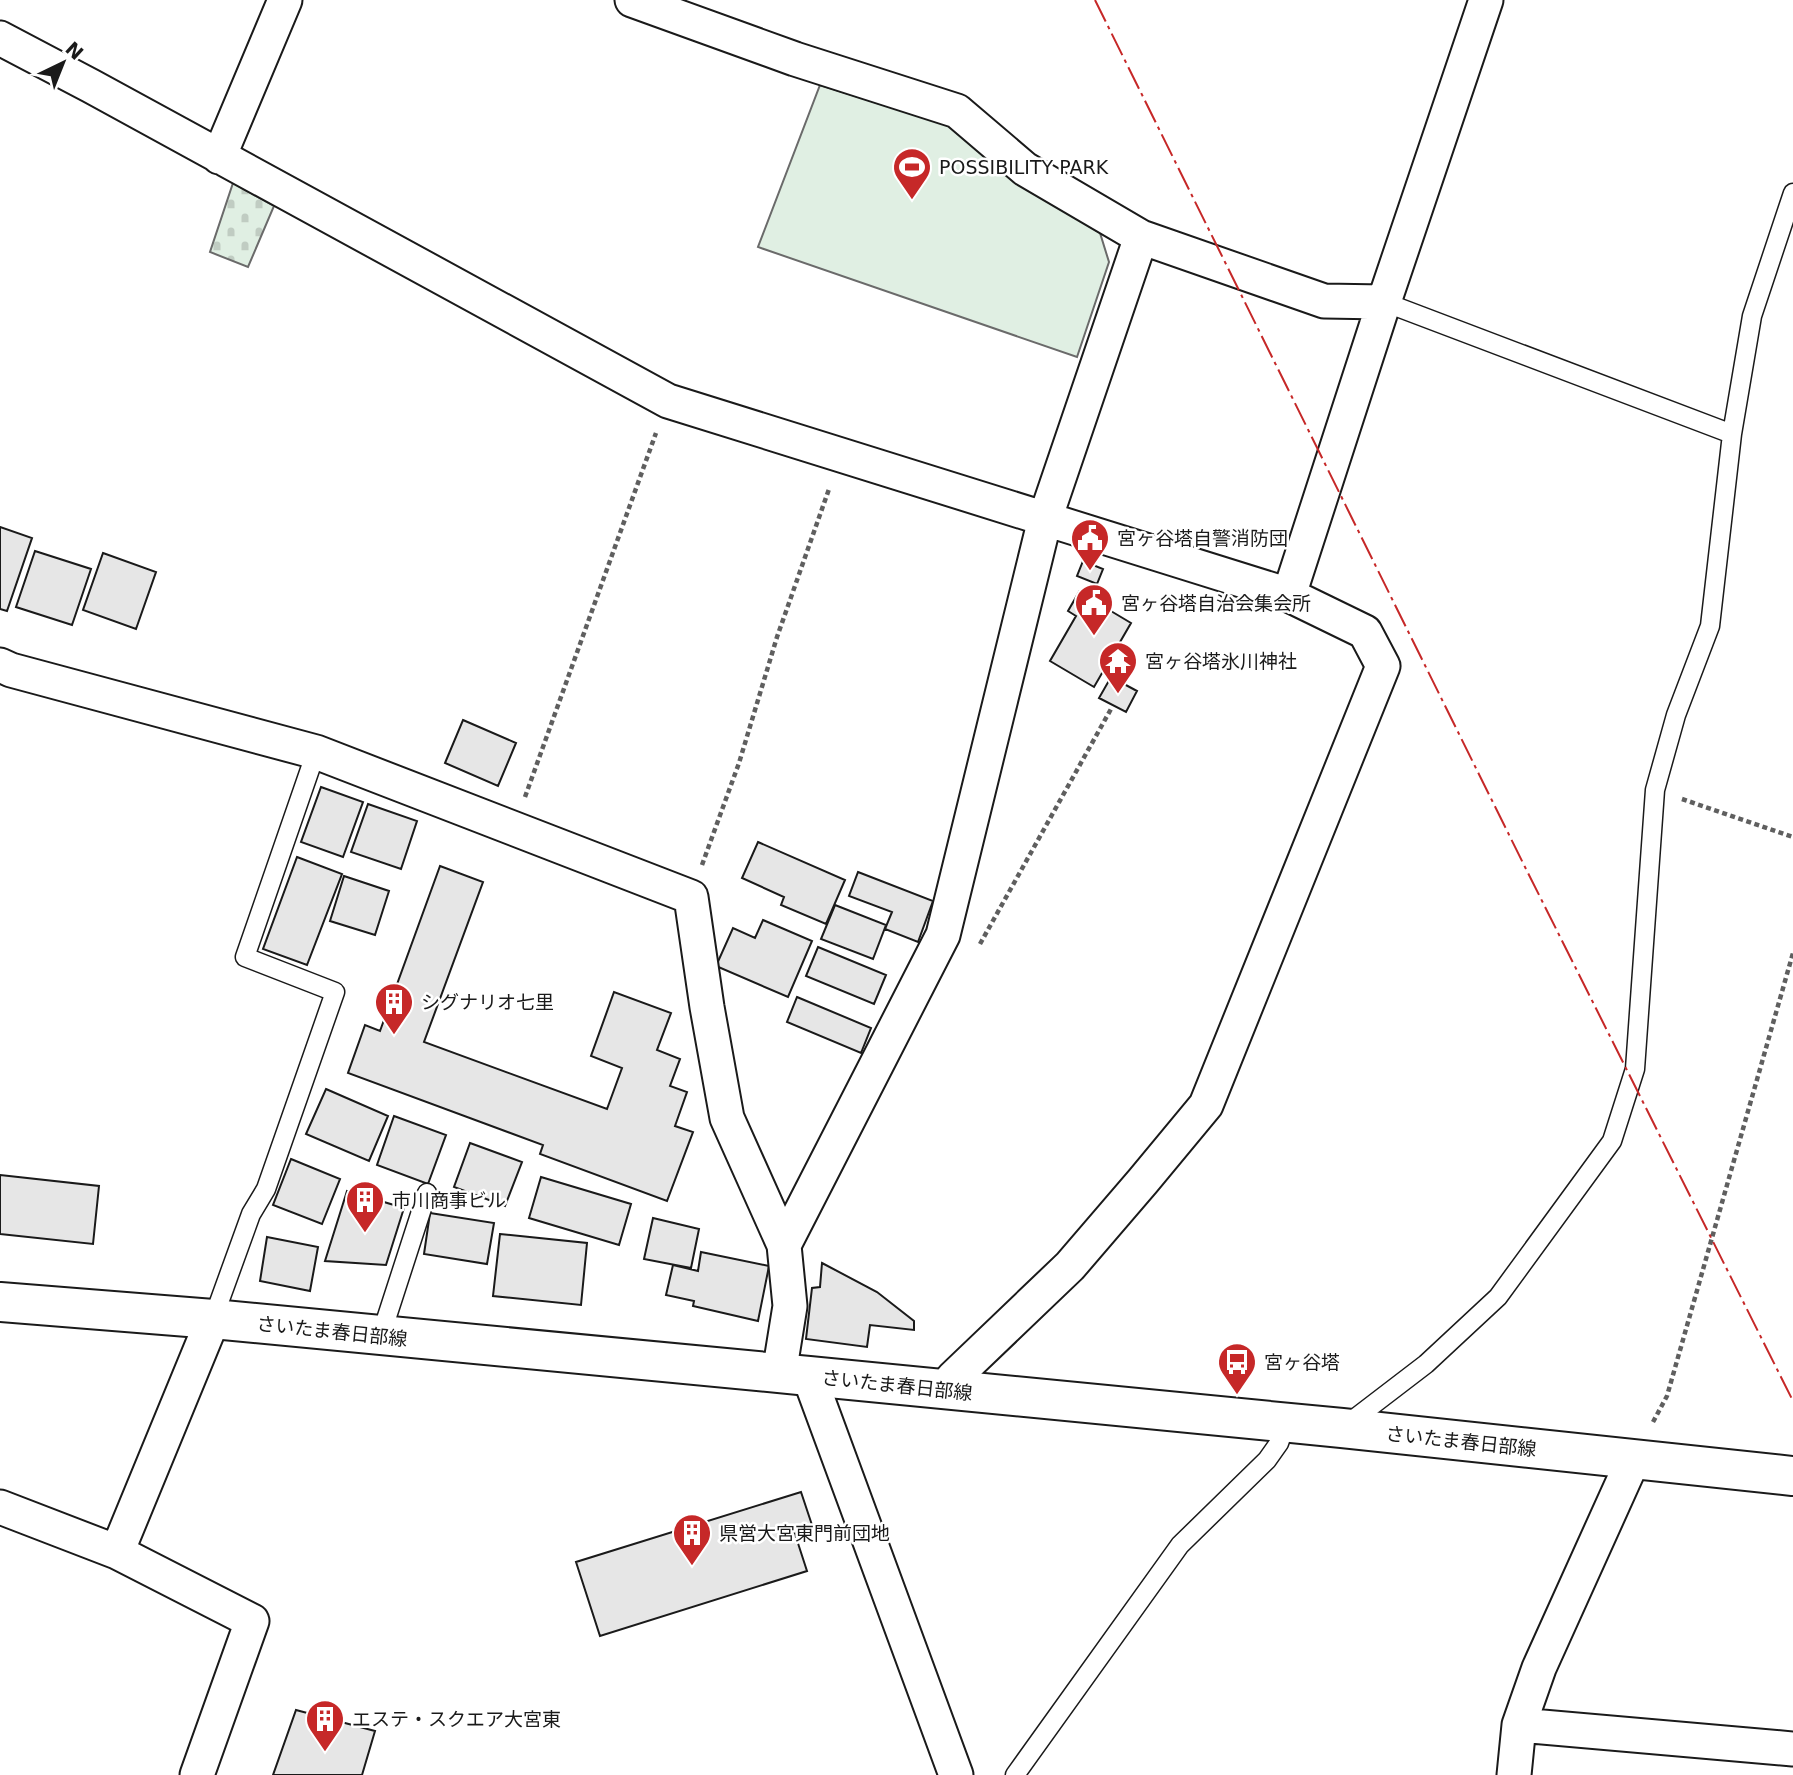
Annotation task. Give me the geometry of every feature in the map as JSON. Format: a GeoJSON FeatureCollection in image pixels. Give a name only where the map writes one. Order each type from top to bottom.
{"type":"FeatureCollection","features":[{"type":"Feature","properties":{"kind":"main road","name":"さいたま春日部線"},"geometry":{"type":"LineString","coordinates":[[0,1302],[213,1319],[1342,1428],[1793,1476]]}},
{"type":"Feature","properties":{"kind":"street"},"geometry":{"type":"LineString","coordinates":[[219,157],[285,0]]}},
{"type":"Feature","properties":{"kind":"street"},"geometry":{"type":"LineString","coordinates":[[632,0],[795,59],[957,111],[1026,169],[1141,237],[1324,301],[1384,302]]}},
{"type":"Feature","properties":{"kind":"street"},"geometry":{"type":"LineString","coordinates":[[1289,595],[1486,0]]}},
{"type":"Feature","properties":{"kind":"street"},"geometry":{"type":"LineString","coordinates":[[0,38],[668,401],[1289,595],[1365,632],[1383,666],[1206,1105],[1070,1266],[953,1378],[954,1391]]}},
{"type":"Feature","properties":{"kind":"street"},"geometry":{"type":"LineString","coordinates":[[785,1245],[943,935],[1045,519],[1141,237]]}},
{"type":"Feature","properties":{"kind":"street"},"geometry":{"type":"LineString","coordinates":[[0,665],[316,752],[691,897],[727,1118],[785,1245],[794,1375],[956,1775]]}},
{"type":"Feature","properties":{"kind":"street"},"geometry":{"type":"LineString","coordinates":[[117,1552],[213,1319]]}},
{"type":"Feature","properties":{"kind":"street"},"geometry":{"type":"LineString","coordinates":[[1514,1775],[1519,1725],[1539,1668],[1633,1460]]}},
{"type":"Feature","properties":{"kind":"street"},"geometry":{"type":"LineString","coordinates":[[0,1507],[117,1552],[252,1620],[197,1775]]}},
{"type":"Feature","properties":{"kind":"street"},"geometry":{"type":"LineString","coordinates":[[1519,1725],[1793,1749]]}},
{"type":"Feature","properties":{"kind":"lane"},"geometry":{"type":"LineString","coordinates":[[1342,1428],[1426,1364],[1498,1297],[1612,1141],[1635,1069],[1655,790],[1676,715],[1710,626],[1732,434],[1752,316],[1793,192]]}},
{"type":"Feature","properties":{"kind":"lane"},"geometry":{"type":"LineString","coordinates":[[1384,302],[1732,434]]}},
{"type":"Feature","properties":{"kind":"lane"},"geometry":{"type":"LineString","coordinates":[[213,1319],[251,1214],[266,1189],[335,992],[245,957],[316,752]]}},
{"type":"Feature","properties":{"kind":"lane"},"geometry":{"type":"LineString","coordinates":[[380,1335],[427,1193]]}},
{"type":"Feature","properties":{"kind":"lane"},"geometry":{"type":"LineString","coordinates":[[1014,1775],[1180,1545],[1267,1460],[1279,1443],[1286,1423]]}},
{"type":"Feature","properties":{"kind":"path"},"geometry":{"type":"LineString","coordinates":[[514,827],[668,401]]}},
{"type":"Feature","properties":{"kind":"path"},"geometry":{"type":"LineString","coordinates":[[691,897],[739,763],[777,637],[841,455]]}},
{"type":"Feature","properties":{"kind":"path"},"geometry":{"type":"LineString","coordinates":[[1655,790],[1793,837]]}},
{"type":"Feature","properties":{"kind":"path"},"geometry":{"type":"LineString","coordinates":[[1633,1460],[1667,1396],[1793,953]]}},
{"type":"Feature","properties":{"kind":"green space","name":"POSSIBILITY PARK"},"geometry":{"type":"Polygon","coordinates":[[[820,85],[951,126],[998,169],[1100,233],[1109,262],[1077,357],[758,247],[820,85]]]}},
{"type":"Feature","properties":{"kind":"green space"},"geometry":{"type":"Polygon","coordinates":[[[233,183],[274,206],[248,267],[210,252],[233,183]]]}},
{"type":"Feature","properties":{"kind":"building"},"geometry":{"type":"Polygon","coordinates":[[[0,527],[32,538],[7,611],[0,609],[0,527]]]}},
{"type":"Feature","properties":{"kind":"building"},"geometry":{"type":"Polygon","coordinates":[[[35,551],[91,569],[72,625],[16,607],[35,551]]]}},
{"type":"Feature","properties":{"kind":"building"},"geometry":{"type":"Polygon","coordinates":[[[103,553],[156,572],[136,629],[83,610],[103,553]]]}},
{"type":"Feature","properties":{"kind":"building"},"geometry":{"type":"Polygon","coordinates":[[[1083,561],[1103,569],[1097,584],[1077,576],[1083,561]]]}},
{"type":"Feature","properties":{"kind":"building"},"geometry":{"type":"Polygon","coordinates":[[[1079,592],[1131,623],[1094,687],[1050,661],[1076,616],[1068,611],[1079,592]]]}},
{"type":"Feature","properties":{"kind":"building","name":"宮ヶ谷塔氷川神社"},"geometry":{"type":"Polygon","coordinates":[[[1111,677],[1137,691],[1126,712],[1099,698],[1111,677]]]}},
{"type":"Feature","properties":{"kind":"building"},"geometry":{"type":"Polygon","coordinates":[[[463,720],[516,743],[498,786],[445,763],[463,720]]]}},
{"type":"Feature","properties":{"kind":"building"},"geometry":{"type":"Polygon","coordinates":[[[321,787],[363,802],[343,857],[301,842],[321,787]]]}},
{"type":"Feature","properties":{"kind":"building"},"geometry":{"type":"Polygon","coordinates":[[[368,804],[417,821],[401,869],[351,852],[368,804]]]}},
{"type":"Feature","properties":{"kind":"building"},"geometry":{"type":"Polygon","coordinates":[[[758,842],[845,880],[826,924],[781,905],[784,897],[742,878],[758,842]]]}},
{"type":"Feature","properties":{"kind":"building"},"geometry":{"type":"Polygon","coordinates":[[[297,857],[342,874],[307,965],[263,949],[297,857]]]}},
{"type":"Feature","properties":{"kind":"building","name":"シグナリオ七里"},"geometry":{"type":"Polygon","coordinates":[[[440,866],[483,882],[424,1042],[607,1109],[622,1068],[591,1056],[614,992],[671,1013],[657,1050],[680,1059],[670,1086],[687,1092],[675,1126],[693,1132],[667,1201],[540,1154],[543,1145],[348,1073],[365,1025],[380,1031],[440,866]]]}},
{"type":"Feature","properties":{"kind":"building"},"geometry":{"type":"Polygon","coordinates":[[[858,872],[933,901],[918,942],[885,929],[892,912],[849,896],[858,872]]]}},
{"type":"Feature","properties":{"kind":"building"},"geometry":{"type":"Polygon","coordinates":[[[344,876],[389,891],[375,935],[330,921],[344,876]]]}},
{"type":"Feature","properties":{"kind":"building"},"geometry":{"type":"Polygon","coordinates":[[[835,905],[886,925],[873,959],[821,939],[835,905]]]}},
{"type":"Feature","properties":{"kind":"building"},"geometry":{"type":"Polygon","coordinates":[[[763,920],[812,941],[788,997],[716,966],[733,928],[755,938],[763,920]]]}},
{"type":"Feature","properties":{"kind":"building"},"geometry":{"type":"Polygon","coordinates":[[[818,947],[886,975],[874,1004],[806,976],[818,947]]]}},
{"type":"Feature","properties":{"kind":"building"},"geometry":{"type":"Polygon","coordinates":[[[797,997],[871,1028],[861,1053],[787,1022],[797,997]]]}},
{"type":"Feature","properties":{"kind":"building"},"geometry":{"type":"Polygon","coordinates":[[[326,1089],[388,1116],[369,1161],[306,1134],[326,1089]]]}},
{"type":"Feature","properties":{"kind":"building"},"geometry":{"type":"Polygon","coordinates":[[[394,1116],[446,1135],[428,1184],[377,1165],[394,1116]]]}},
{"type":"Feature","properties":{"kind":"building"},"geometry":{"type":"Polygon","coordinates":[[[470,1143],[522,1162],[505,1206],[454,1187],[470,1143]]]}},
{"type":"Feature","properties":{"kind":"building"},"geometry":{"type":"Polygon","coordinates":[[[291,1159],[340,1179],[322,1224],[273,1205],[291,1159]]]}},
{"type":"Feature","properties":{"kind":"building"},"geometry":{"type":"Polygon","coordinates":[[[0,1175],[99,1186],[93,1244],[0,1234],[0,1175]]]}},
{"type":"Feature","properties":{"kind":"building"},"geometry":{"type":"Polygon","coordinates":[[[541,1177],[631,1204],[619,1245],[529,1218],[541,1177]]]}},
{"type":"Feature","properties":{"kind":"building","name":"市川商事ビル"},"geometry":{"type":"Polygon","coordinates":[[[347,1191],[404,1208],[386,1265],[325,1261],[347,1191]]]}},
{"type":"Feature","properties":{"kind":"building"},"geometry":{"type":"Polygon","coordinates":[[[430,1213],[494,1223],[487,1264],[424,1254],[430,1213]]]}},
{"type":"Feature","properties":{"kind":"building"},"geometry":{"type":"Polygon","coordinates":[[[653,1218],[699,1229],[691,1268],[644,1259],[653,1218]]]}},
{"type":"Feature","properties":{"kind":"building"},"geometry":{"type":"Polygon","coordinates":[[[500,1234],[587,1243],[581,1305],[493,1296],[500,1234]]]}},
{"type":"Feature","properties":{"kind":"building"},"geometry":{"type":"Polygon","coordinates":[[[267,1237],[318,1247],[310,1291],[260,1281],[267,1237]]]}},
{"type":"Feature","properties":{"kind":"building"},"geometry":{"type":"Polygon","coordinates":[[[701,1252],[769,1266],[758,1321],[693,1306],[694,1301],[666,1295],[673,1265],[698,1271],[701,1252]]]}},
{"type":"Feature","properties":{"kind":"building"},"geometry":{"type":"Polygon","coordinates":[[[822,1263],[877,1292],[914,1321],[914,1330],[870,1325],[867,1347],[806,1339],[812,1288],[820,1287],[822,1263]]]}},
{"type":"Feature","properties":{"kind":"building","name":"県営大宮東門前団地"},"geometry":{"type":"Polygon","coordinates":[[[801,1492],[812,1525],[794,1531],[807,1571],[600,1636],[576,1562],[801,1492]]]}},
{"type":"Feature","properties":{"kind":"building","name":"エステ・スクエア大宮東"},"geometry":{"type":"Polygon","coordinates":[[[296,1710],[375,1731],[362,1775],[273,1775],[296,1710]]]}},
{"type":"Feature","properties":{"kind":"power"},"geometry":{"type":"LineString","coordinates":[[1095,0],[1793,1401]]}},
{"type":"Feature","properties":{"kind":"place","name":"POSSIBILITY PARK"},"geometry":{"type":"Point","coordinates":[912,201]}},
{"type":"Feature","properties":{"kind":"place","name":"宮ヶ谷塔自警消防団"},"geometry":{"type":"Point","coordinates":[1090,572]}},
{"type":"Feature","properties":{"kind":"place","name":"宮ヶ谷塔自治会集会所"},"geometry":{"type":"Point","coordinates":[1094,637]}},
{"type":"Feature","properties":{"kind":"place","name":"宮ヶ谷塔氷川神社"},"geometry":{"type":"Point","coordinates":[1118,695]}},
{"type":"Feature","properties":{"kind":"place","name":"シグナリオ七里"},"geometry":{"type":"Point","coordinates":[394,1036]}},
{"type":"Feature","properties":{"kind":"place","name":"市川商事ビル"},"geometry":{"type":"Point","coordinates":[365,1234]}},
{"type":"Feature","properties":{"kind":"place","name":"宮ヶ谷塔"},"geometry":{"type":"Point","coordinates":[1237,1396]}},
{"type":"Feature","properties":{"kind":"place","name":"県営大宮東門前団地"},"geometry":{"type":"Point","coordinates":[692,1567]}},
{"type":"Feature","properties":{"kind":"place","name":"エステ・スクエア大宮東"},"geometry":{"type":"Point","coordinates":[325,1753]}}]}
